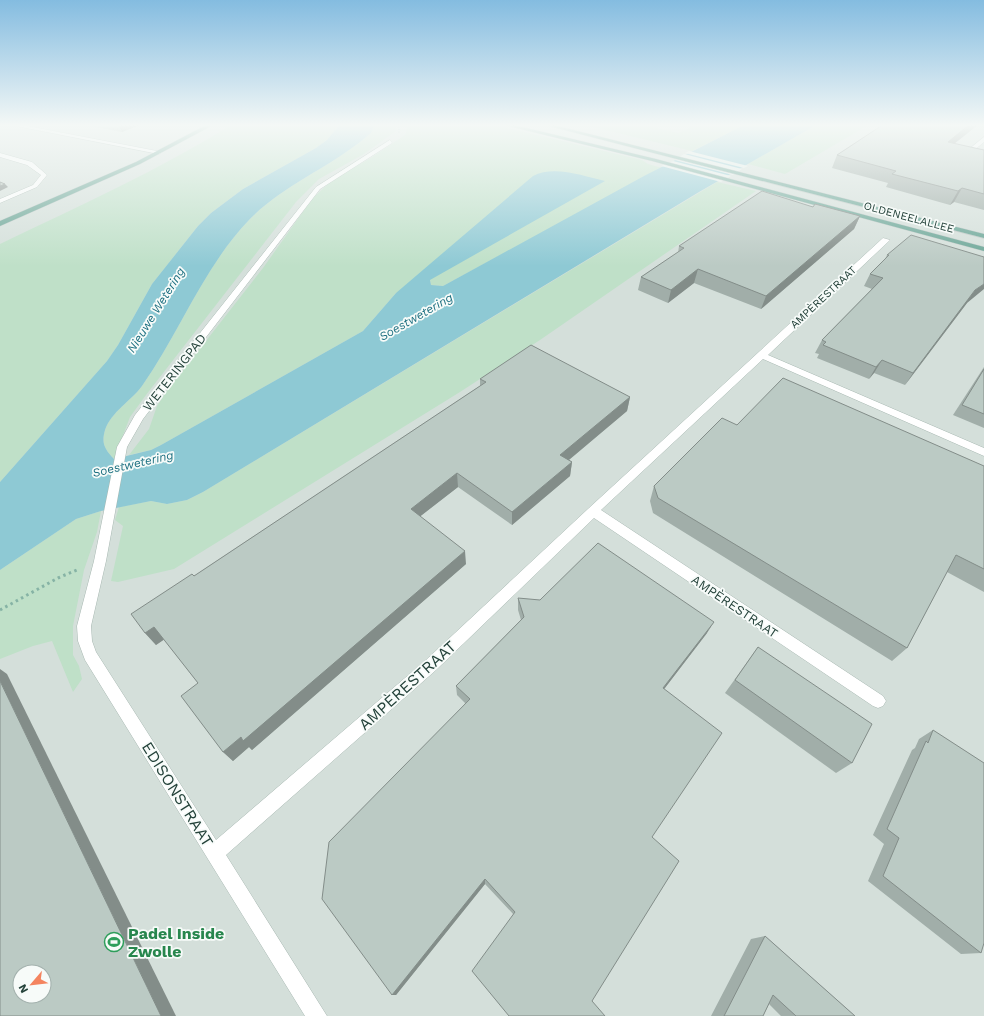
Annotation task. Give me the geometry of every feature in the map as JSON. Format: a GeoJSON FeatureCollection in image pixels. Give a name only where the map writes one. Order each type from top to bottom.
{"type":"FeatureCollection","features":[{"type":"Feature","properties":{"kind":"main road"},"geometry":{"type":"LineString","coordinates":[[31,210],[77,184],[104,171]]}},
{"type":"Feature","properties":{"kind":"main road"},"geometry":{"type":"LineString","coordinates":[[0,224],[118,171]]}},
{"type":"Feature","properties":{"kind":"main road","name":"OLDENEELALLEE"},"geometry":{"type":"LineString","coordinates":[[696,171],[984,249]]}},
{"type":"Feature","properties":{"kind":"main road","name":"OLDENEELALLEE"},"geometry":{"type":"LineString","coordinates":[[736,171],[984,236]]}},
{"type":"Feature","properties":{"kind":"street"},"geometry":{"type":"LineString","coordinates":[[0,201],[34,186],[44,175],[41,171]]}},
{"type":"Feature","properties":{"kind":"street","name":"WETERINGPAD"},"geometry":{"type":"LineString","coordinates":[[100,561],[122,447],[139,416],[318,188],[333,176],[342,171]]}},
{"type":"Feature","properties":{"kind":"street","name":"AMPÈRESTRAAT"},"geometry":{"type":"LineString","coordinates":[[215,853],[431,665],[593,511],[886,240]]}},
{"type":"Feature","properties":{"kind":"street"},"geometry":{"type":"LineString","coordinates":[[761,355],[984,452]]}},
{"type":"Feature","properties":{"kind":"street","name":"AMPÈRESTRAAT"},"geometry":{"type":"LineString","coordinates":[[593,511],[878,701]]}},
{"type":"Feature","properties":{"kind":"street","name":"EDISONSTRAAT"},"geometry":{"type":"LineString","coordinates":[[100,561],[84,626],[84,641],[90,655],[317,1016]]}},
{"type":"Feature","properties":{"kind":"path"},"geometry":{"type":"LineString","coordinates":[[0,610],[58,578],[100,561]]}},
{"type":"Feature","properties":{"kind":"shaded area"},"geometry":{"type":"Polygon","coordinates":[[[0,171],[984,171],[984,1016],[0,1016],[0,171]]]}},
{"type":"Feature","properties":{"kind":"green space"},"geometry":{"type":"Polygon","coordinates":[[[274,171],[243,189],[211,213],[198,226],[152,284],[118,345],[107,361],[0,482],[0,244],[148,172],[274,171]]]}},
{"type":"Feature","properties":{"kind":"green space"},"geometry":{"type":"Polygon","coordinates":[[[315,171],[333,171],[319,179],[296,202],[146,395],[130,417],[114,459],[106,449],[103,439],[108,424],[117,412],[142,386],[156,365],[205,279],[233,239],[261,208],[315,171]]]}},
{"type":"Feature","properties":{"kind":"green space"},"geometry":{"type":"Polygon","coordinates":[[[347,171],[656,171],[443,286],[431,285],[430,280],[396,293],[363,331],[161,445],[151,450],[129,455],[149,429],[157,406],[166,392],[263,268],[312,199],[332,180],[347,171]]]}},
{"type":"Feature","properties":{"kind":"green space"},"geometry":{"type":"Polygon","coordinates":[[[775,171],[789,171],[785,174],[775,171]]]}},
{"type":"Feature","properties":{"kind":"green space"},"geometry":{"type":"Polygon","coordinates":[[[717,182],[756,191],[540,340],[460,392],[174,569],[118,582],[111,581],[123,526],[115,520],[119,507],[151,501],[167,504],[187,500],[203,492],[717,182]]]}},
{"type":"Feature","properties":{"kind":"green space"},"geometry":{"type":"Polygon","coordinates":[[[101,511],[97,532],[84,570],[73,626],[73,655],[79,666],[82,679],[73,692],[52,641],[33,646],[0,659],[0,570],[76,519],[101,511]]]}},
{"type":"Feature","properties":{"kind":"water"},"geometry":{"type":"Polygon","coordinates":[[[274,171],[315,171],[261,208],[249,220],[218,259],[156,365],[142,386],[117,412],[108,424],[103,439],[106,449],[114,459],[151,450],[161,445],[363,331],[396,293],[533,176],[548,171],[563,171],[605,181],[430,280],[431,285],[443,286],[653,171],[735,171],[203,492],[187,500],[167,504],[151,501],[101,511],[76,519],[0,570],[0,482],[107,361],[118,345],[152,284],[198,226],[211,213],[243,189],[274,171]]]}},
{"type":"Feature","properties":{"kind":"pier"},"geometry":{"type":"Polygon","coordinates":[[[681,171],[713,171],[731,176],[721,182],[681,171]]]}},
{"type":"Feature","properties":{"kind":"pier"},"geometry":{"type":"Polygon","coordinates":[[[719,171],[738,171],[733,175],[719,171]]]}},
{"type":"Feature","properties":{"kind":"building"},"geometry":{"type":"Polygon","coordinates":[[[895,171],[984,171],[984,194],[962,188],[958,191],[892,174],[895,171]]]}},
{"type":"Feature","properties":{"kind":"building"},"geometry":{"type":"Polygon","coordinates":[[[762,191],[813,207],[815,204],[860,216],[766,296],[698,269],[671,290],[641,277],[684,248],[679,246],[762,191]]]}},
{"type":"Feature","properties":{"kind":"building"},"geometry":{"type":"Polygon","coordinates":[[[911,235],[984,257],[984,284],[975,290],[913,373],[882,360],[876,367],[823,345],[826,342],[822,340],[883,278],[870,274],[889,255],[887,255],[911,235]]]}},
{"type":"Feature","properties":{"kind":"building"},"geometry":{"type":"Polygon","coordinates":[[[531,345],[630,397],[560,455],[572,462],[512,512],[457,473],[411,509],[465,551],[243,741],[241,737],[223,752],[181,696],[198,683],[154,627],[145,633],[131,614],[192,574],[194,576],[486,382],[480,379],[531,345]]]}},
{"type":"Feature","properties":{"kind":"building"},"geometry":{"type":"Polygon","coordinates":[[[984,369],[984,414],[962,405],[984,369]]]}},
{"type":"Feature","properties":{"kind":"building"},"geometry":{"type":"Polygon","coordinates":[[[783,378],[984,466],[984,569],[956,555],[907,648],[658,498],[654,486],[722,418],[737,425],[783,378]]]}},
{"type":"Feature","properties":{"kind":"building"},"geometry":{"type":"Polygon","coordinates":[[[598,543],[714,622],[663,688],[722,733],[652,837],[679,861],[592,1001],[605,1016],[509,1016],[472,971],[515,912],[485,879],[392,995],[322,899],[329,842],[470,699],[456,686],[524,617],[518,598],[540,600],[598,543]]]}},
{"type":"Feature","properties":{"kind":"building"},"geometry":{"type":"Polygon","coordinates":[[[758,647],[872,724],[852,763],[735,680],[758,647]]]}},
{"type":"Feature","properties":{"kind":"building"},"geometry":{"type":"Polygon","coordinates":[[[0,681],[161,1016],[0,1016],[0,681]]]}},
{"type":"Feature","properties":{"kind":"building"},"geometry":{"type":"Polygon","coordinates":[[[933,730],[984,763],[984,943],[981,953],[883,876],[899,838],[887,829],[926,741],[928,743],[933,730]]]}},
{"type":"Feature","properties":{"kind":"building"},"geometry":{"type":"Polygon","coordinates":[[[765,936],[855,1016],[796,1016],[773,995],[763,1016],[724,1016],[765,936]]]}},
{"type":"Feature","properties":{"kind":"place","name":"Padel Inside Zwolle"},"geometry":{"type":"Point","coordinates":[114,942]}},
{"type":"Feature","properties":{"kind":"water label","name":"Nieuwe Wetering"},"geometry":{"type":"Point","coordinates":[156,310]}},
{"type":"Feature","properties":{"kind":"water label","name":"Soestwetering"},"geometry":{"type":"Point","coordinates":[416,317]}},
{"type":"Feature","properties":{"kind":"water label","name":"Soestwetering"},"geometry":{"type":"Point","coordinates":[133,464]}}]}
